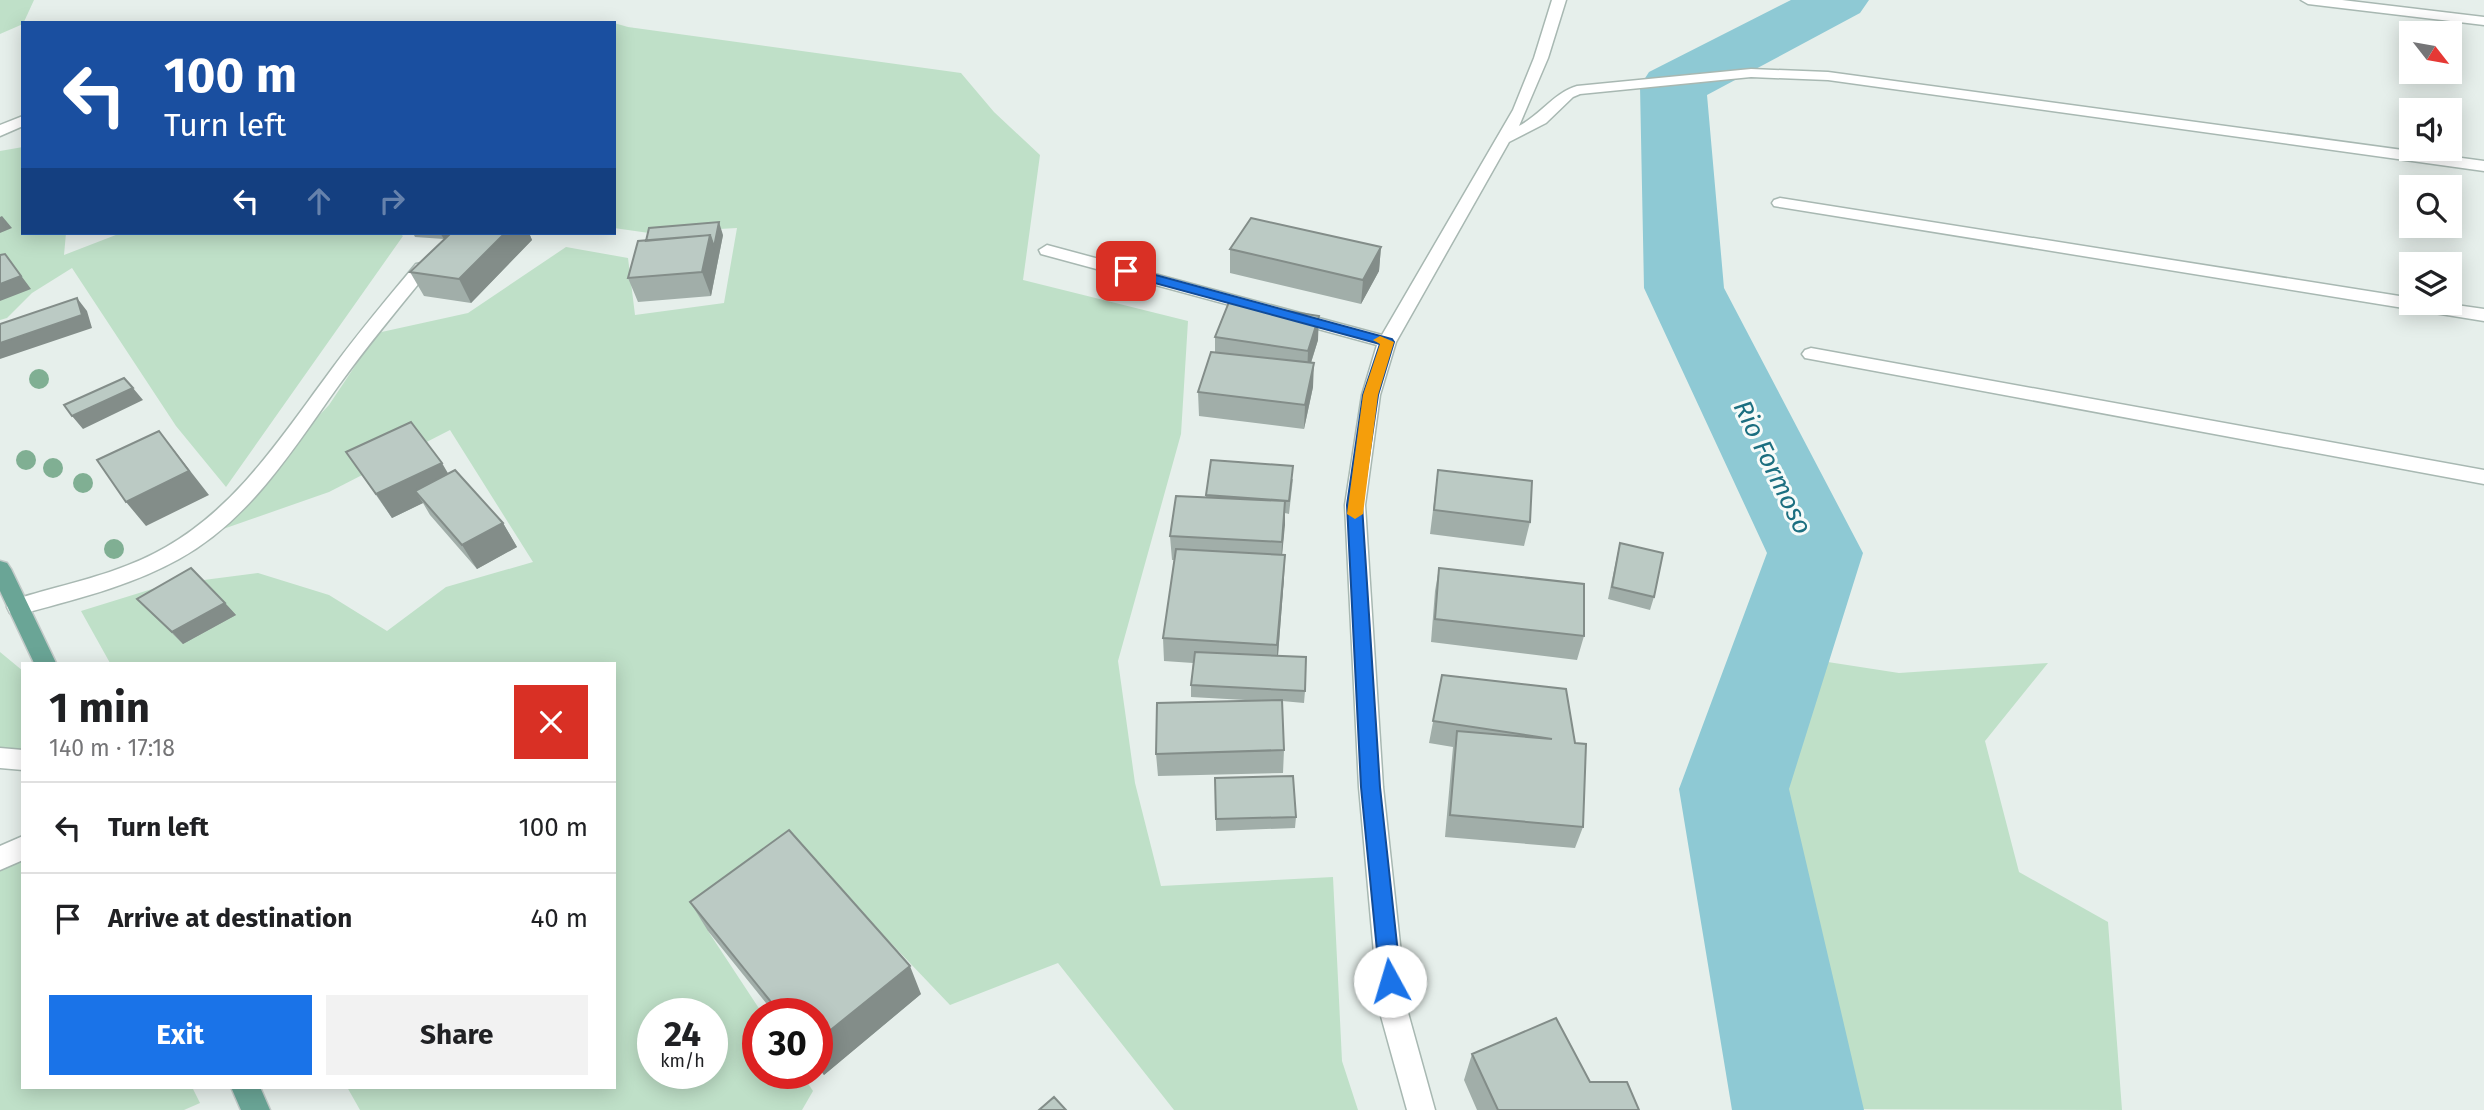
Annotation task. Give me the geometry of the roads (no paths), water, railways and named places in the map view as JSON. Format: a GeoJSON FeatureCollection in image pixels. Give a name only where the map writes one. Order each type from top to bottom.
{"type":"FeatureCollection","features":[{"type":"Feature","properties":{"kind":"main road"},"geometry":{"type":"LineString","coordinates":[[0,569],[45,662]]}},
{"type":"Feature","properties":{"kind":"street"},"geometry":{"type":"LineString","coordinates":[[1422,1110],[1393,1009],[1371,787],[1355,505],[1371,395],[1387,342],[1504,139],[1541,58],[1559,0]]}},
{"type":"Feature","properties":{"kind":"street"},"geometry":{"type":"LineString","coordinates":[[2308,0],[2484,21]]}},
{"type":"Feature","properties":{"kind":"street"},"geometry":{"type":"LineString","coordinates":[[1504,139],[1541,120],[1568,94],[1598,87],[1771,72],[1828,76],[2484,166]]}},
{"type":"Feature","properties":{"kind":"street"},"geometry":{"type":"LineString","coordinates":[[0,131],[21,121]]}},
{"type":"Feature","properties":{"kind":"street"},"geometry":{"type":"LineString","coordinates":[[1780,203],[2484,315]]}},
{"type":"Feature","properties":{"kind":"street"},"geometry":{"type":"LineString","coordinates":[[1047,250],[1387,342]]}},
{"type":"Feature","properties":{"kind":"street"},"geometry":{"type":"LineString","coordinates":[[18,607],[143,568],[174,553],[223,520],[244,499],[284,449],[352,353],[422,268]]}},
{"type":"Feature","properties":{"kind":"street"},"geometry":{"type":"LineString","coordinates":[[1811,354],[2484,477]]}},
{"type":"Feature","properties":{"kind":"street"},"geometry":{"type":"LineString","coordinates":[[0,758],[21,760]]}},
{"type":"Feature","properties":{"kind":"street"},"geometry":{"type":"LineString","coordinates":[[0,859],[21,848]]}},
{"type":"Feature","properties":{"kind":"waterway","name":"Rio Formoso"},"geometry":{"type":"LineString","coordinates":[[1798,1110],[1734,789],[1815,553],[1684,288],[1673,86],[1838,0]]}}]}
